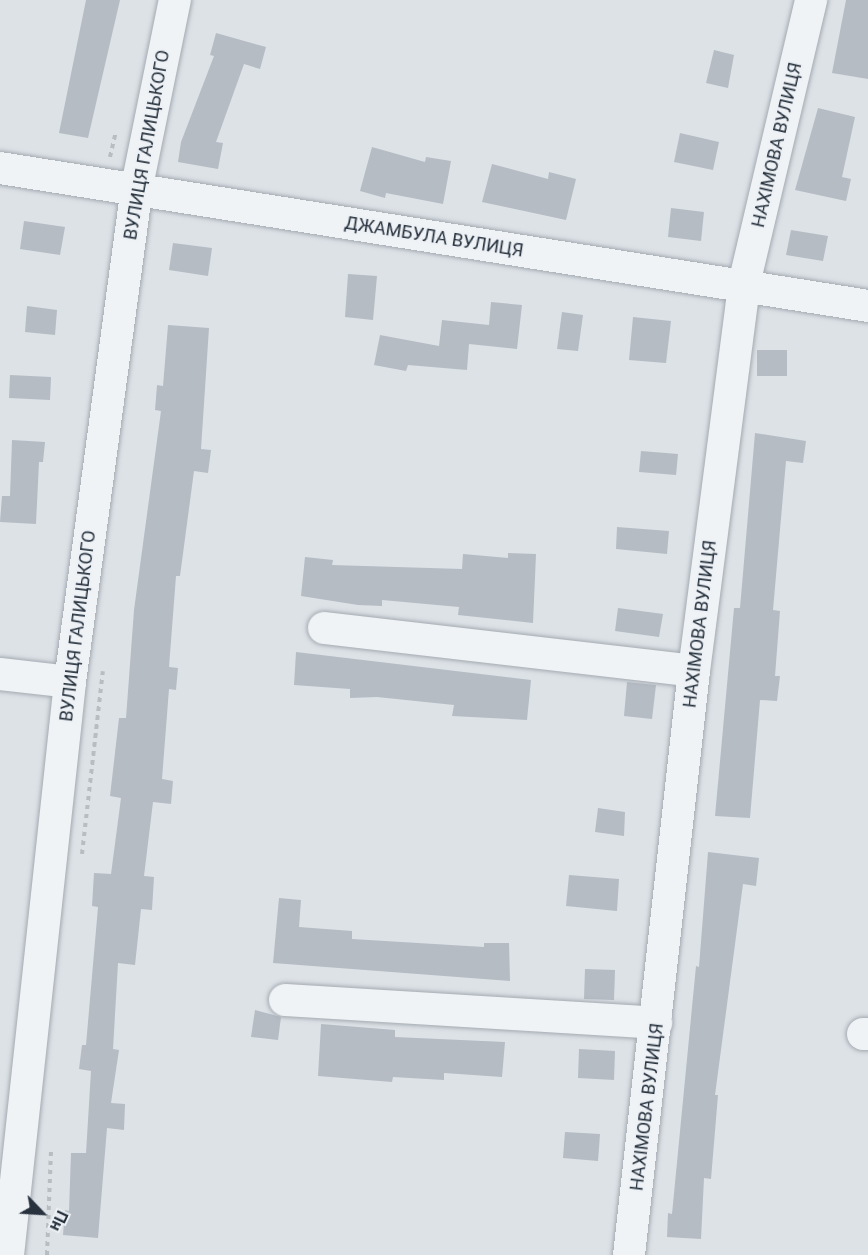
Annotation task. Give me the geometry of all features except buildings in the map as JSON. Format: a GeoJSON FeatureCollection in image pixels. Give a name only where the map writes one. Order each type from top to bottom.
{"type":"FeatureCollection","features":[{"type":"Feature","properties":{"kind":"street","name":"ВУЛИЦЯ ГАЛИЦЬКОГО"},"geometry":{"type":"LineString","coordinates":[[8,1255],[70,682],[136,191],[175,0]]}},
{"type":"Feature","properties":{"kind":"street","name":"НАХІМОВА ВУЛИЦЯ"},"geometry":{"type":"LineString","coordinates":[[629,1255],[694,671],[744,285],[811,0]]}},
{"type":"Feature","properties":{"kind":"street","name":"ДЖАМБУЛА ВУЛИЦЯ"},"geometry":{"type":"LineString","coordinates":[[0,168],[868,306]]}},
{"type":"Feature","properties":{"kind":"street"},"geometry":{"type":"LineString","coordinates":[[324,628],[694,671]]}},
{"type":"Feature","properties":{"kind":"street"},"geometry":{"type":"LineString","coordinates":[[0,674],[70,682]]}},
{"type":"Feature","properties":{"kind":"street"},"geometry":{"type":"LineString","coordinates":[[285,1000],[656,1023]]}},
{"type":"Feature","properties":{"kind":"path"},"geometry":{"type":"LineString","coordinates":[[80,857],[85,848],[104,662]]}},
{"type":"Feature","properties":{"kind":"path"},"geometry":{"type":"LineString","coordinates":[[47,1255],[52,1140]]}}]}
